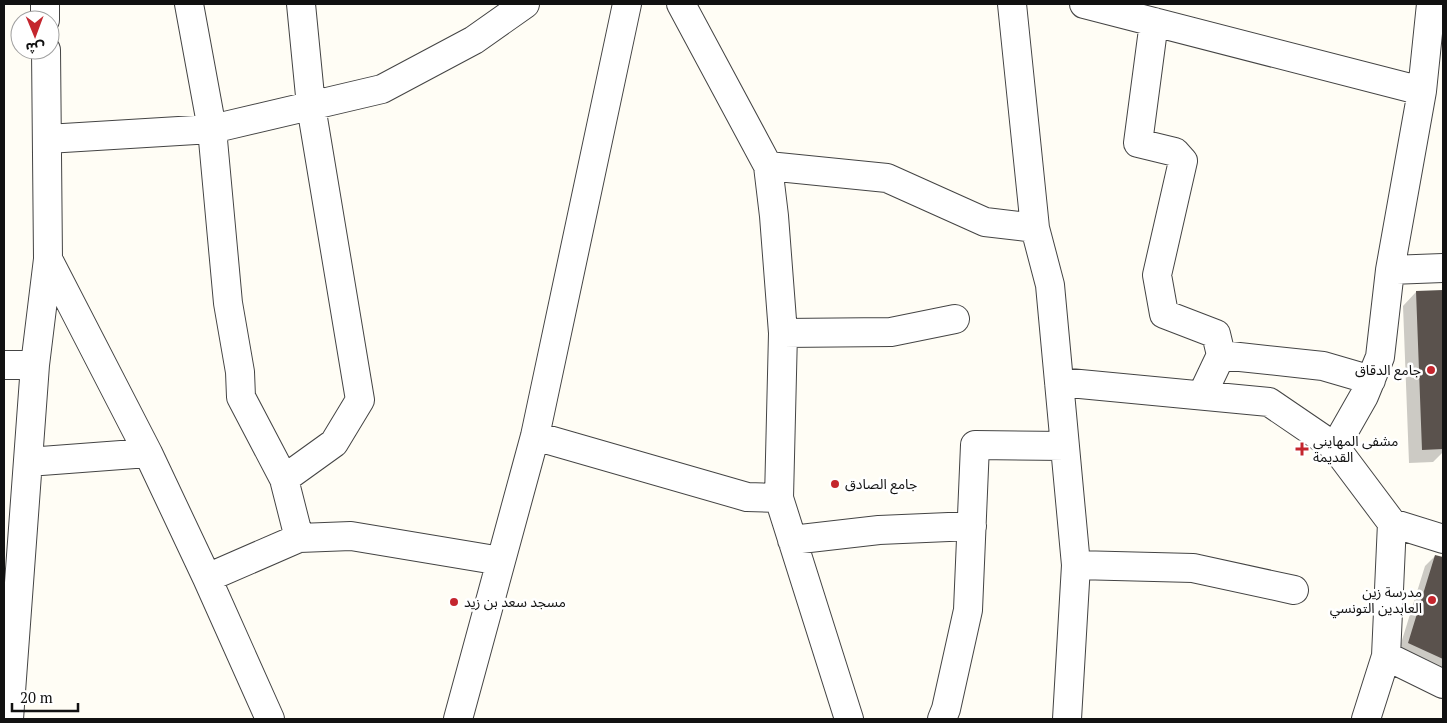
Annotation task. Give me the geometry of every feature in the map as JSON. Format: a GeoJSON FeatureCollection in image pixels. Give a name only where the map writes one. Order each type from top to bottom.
{"type":"FeatureCollection","features":[{"type":"Feature","properties":{"kind":"street"},"geometry":{"type":"LineString","coordinates":[[189,4],[212,129],[228,303],[240,372],[241,398],[284,480],[299,538]]}},
{"type":"Feature","properties":{"kind":"street"},"geometry":{"type":"LineString","coordinates":[[284,480],[334,443],[360,400],[311,106],[302,4]]}},
{"type":"Feature","properties":{"kind":"street"},"geometry":{"type":"LineString","coordinates":[[47,139],[212,129],[382,89],[474,40],[525,4]]}},
{"type":"Feature","properties":{"kind":"street"},"geometry":{"type":"LineString","coordinates":[[458,719],[535,436],[627,4]]}},
{"type":"Feature","properties":{"kind":"street"},"geometry":{"type":"LineString","coordinates":[[681,4],[768,166],[774,216],[783,333],[779,498],[849,719]]}},
{"type":"Feature","properties":{"kind":"street"},"geometry":{"type":"LineString","coordinates":[[1012,4],[1035,228],[1050,285],[1076,565],[1067,719]]}},
{"type":"Feature","properties":{"kind":"street"},"geometry":{"type":"LineString","coordinates":[[1084,4],[1422,91]]}},
{"type":"Feature","properties":{"kind":"street"},"geometry":{"type":"LineString","coordinates":[[1335,447],[1364,396],[1380,357],[1390,270],[1422,91],[1431,4]]}},
{"type":"Feature","properties":{"kind":"street"},"geometry":{"type":"LineString","coordinates":[[1154,22],[1138,143],[1175,152],[1183,161],[1157,275],[1164,314],[1216,334],[1221,355],[1202,395]]}},
{"type":"Feature","properties":{"kind":"street"},"geometry":{"type":"LineString","coordinates":[[9,719],[10,633],[28,462],[35,365],[48,259],[46,60]]}},
{"type":"Feature","properties":{"kind":"street"},"geometry":{"type":"LineString","coordinates":[[768,166],[887,178],[985,222],[1035,228]]}},
{"type":"Feature","properties":{"kind":"street"},"geometry":{"type":"LineString","coordinates":[[48,259],[148,452],[270,719]]}},
{"type":"Feature","properties":{"kind":"street"},"geometry":{"type":"LineString","coordinates":[[1390,270],[1443,268]]}},
{"type":"Feature","properties":{"kind":"street"},"geometry":{"type":"LineString","coordinates":[[783,333],[891,332],[955,320]]}},
{"type":"Feature","properties":{"kind":"street"},"geometry":{"type":"LineString","coordinates":[[1221,355],[1323,366],[1371,380]]}},
{"type":"Feature","properties":{"kind":"street"},"geometry":{"type":"LineString","coordinates":[[4,365],[35,365]]}},
{"type":"Feature","properties":{"kind":"street"},"geometry":{"type":"LineString","coordinates":[[1060,382],[1269,402],[1335,447],[1392,523],[1443,540]]}},
{"type":"Feature","properties":{"kind":"street"},"geometry":{"type":"LineString","coordinates":[[535,436],[747,497],[779,498]]}},
{"type":"Feature","properties":{"kind":"street"},"geometry":{"type":"LineString","coordinates":[[942,719],[946,709],[968,610],[975,445],[1065,446]]}},
{"type":"Feature","properties":{"kind":"street"},"geometry":{"type":"LineString","coordinates":[[28,462],[148,452]]}},
{"type":"Feature","properties":{"kind":"street"},"geometry":{"type":"LineString","coordinates":[[1366,719],[1386,656],[1392,523]]}},
{"type":"Feature","properties":{"kind":"street"},"geometry":{"type":"LineString","coordinates":[[792,540],[879,530],[972,526]]}},
{"type":"Feature","properties":{"kind":"street"},"geometry":{"type":"LineString","coordinates":[[207,578],[299,538],[351,536],[501,561]]}},
{"type":"Feature","properties":{"kind":"street"},"geometry":{"type":"LineString","coordinates":[[1076,565],[1193,568],[1294,590]]}},
{"type":"Feature","properties":{"kind":"street"},"geometry":{"type":"LineString","coordinates":[[1386,656],[1443,684]]}},
{"type":"Feature","properties":{"kind":"building","name":"جامع الدقاق"},"geometry":{"type":"Polygon","coordinates":[[[1443,290],[1443,449],[1422,450],[1416,291],[1443,290]]]}},
{"type":"Feature","properties":{"kind":"building","name":"مدرسة زين العابدين التونسي"},"geometry":{"type":"Polygon","coordinates":[[[1435,555],[1443,557],[1443,659],[1408,643],[1435,555]]]}},
{"type":"Feature","properties":{"kind":"place","name":"جامع الدقاق"},"geometry":{"type":"Point","coordinates":[1431,370]}},
{"type":"Feature","properties":{"kind":"place","name":"مشفى المهايني القديمة"},"geometry":{"type":"Point","coordinates":[1302,449]}},
{"type":"Feature","properties":{"kind":"place","name":"جامع الصادق"},"geometry":{"type":"Point","coordinates":[835,484]}},
{"type":"Feature","properties":{"kind":"place","name":"مدرسة زين العابدين التونسي"},"geometry":{"type":"Point","coordinates":[1432,600]}},
{"type":"Feature","properties":{"kind":"place","name":"مسجد سعد بن زيد"},"geometry":{"type":"Point","coordinates":[454,602]}}]}
